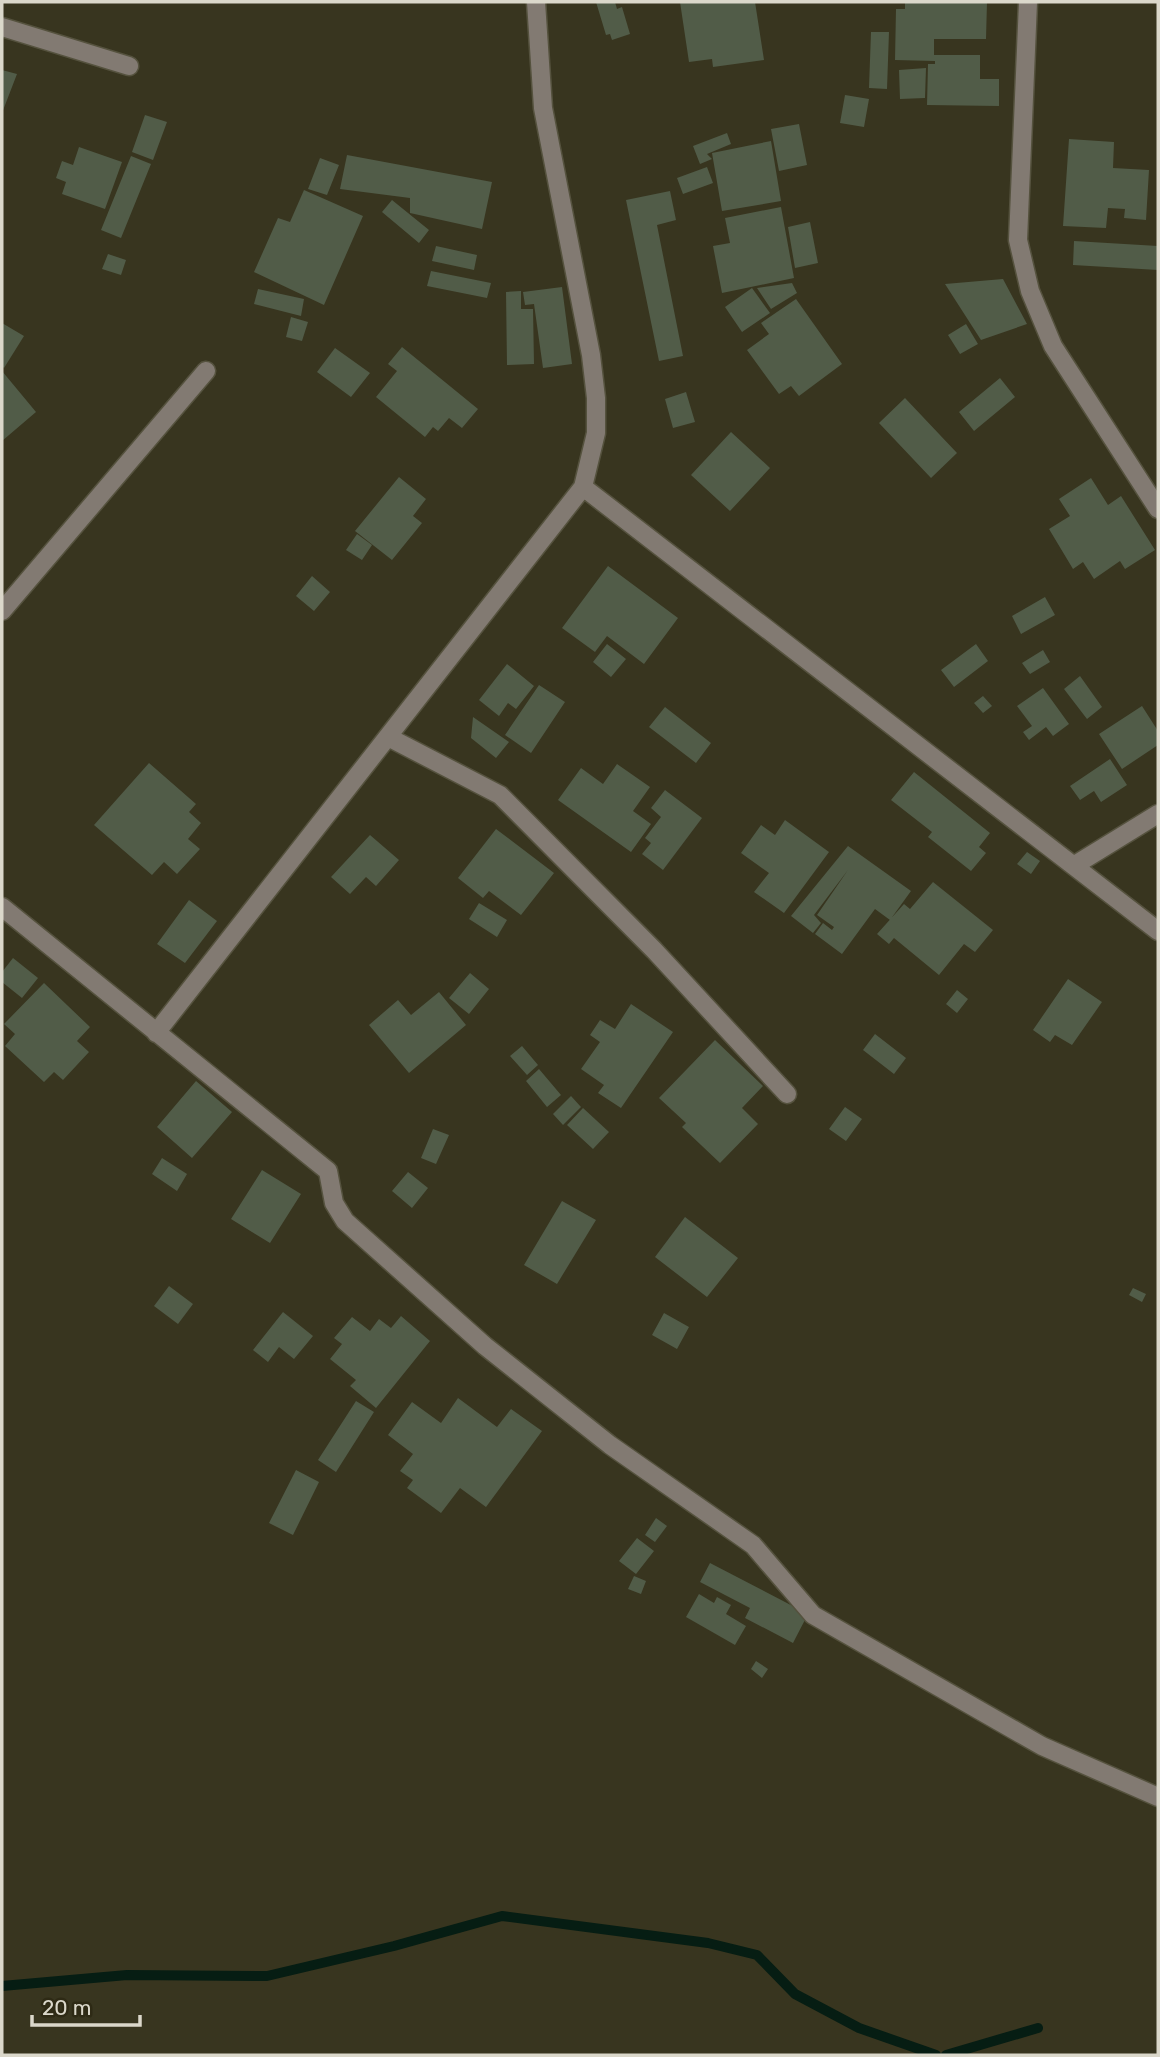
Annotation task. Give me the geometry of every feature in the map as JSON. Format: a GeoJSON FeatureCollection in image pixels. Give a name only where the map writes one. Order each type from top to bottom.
{"type":"FeatureCollection","features":[{"type":"Feature","properties":{"kind":"street"},"geometry":{"type":"LineString","coordinates":[[156,1033],[583,487],[596,433],[596,398],[591,355],[543,108],[536,2]]}},
{"type":"Feature","properties":{"kind":"street"},"geometry":{"type":"LineString","coordinates":[[1028,2],[1018,240],[1030,291],[1053,346],[1158,509]]}},
{"type":"Feature","properties":{"kind":"street"},"geometry":{"type":"LineString","coordinates":[[2,27],[129,66]]}},
{"type":"Feature","properties":{"kind":"street"},"geometry":{"type":"LineString","coordinates":[[2,611],[206,371]]}},
{"type":"Feature","properties":{"kind":"street"},"geometry":{"type":"LineString","coordinates":[[583,487],[1158,931]]}},
{"type":"Feature","properties":{"kind":"street"},"geometry":{"type":"LineString","coordinates":[[388,737],[500,795],[654,950],[787,1094]]}},
{"type":"Feature","properties":{"kind":"street"},"geometry":{"type":"LineString","coordinates":[[1074,864],[1158,814]]}},
{"type":"Feature","properties":{"kind":"street"},"geometry":{"type":"LineString","coordinates":[[2,907],[328,1171],[334,1203],[345,1221],[485,1346],[610,1445],[753,1545],[813,1615],[1042,1746],[1158,1797]]}},
{"type":"Feature","properties":{"kind":"building"},"geometry":{"type":"Polygon","coordinates":[[[596,2],[615,2],[617,9],[622,7],[630,34],[612,40],[610,34],[606,35],[596,2]]]}},
{"type":"Feature","properties":{"kind":"building"},"geometry":{"type":"Polygon","coordinates":[[[680,2],[755,2],[764,60],[713,67],[712,59],[689,62],[680,2]]]}},
{"type":"Feature","properties":{"kind":"building"},"geometry":{"type":"Polygon","coordinates":[[[905,2],[987,2],[986,39],[934,39],[934,55],[980,55],[980,79],[999,79],[999,106],[927,105],[928,64],[935,64],[935,61],[895,60],[896,9],[905,9],[905,2]]]}},
{"type":"Feature","properties":{"kind":"building"},"geometry":{"type":"Polygon","coordinates":[[[871,32],[889,32],[887,89],[869,88],[871,32]]]}},
{"type":"Feature","properties":{"kind":"building"},"geometry":{"type":"Polygon","coordinates":[[[926,68],[925,98],[900,99],[899,70],[926,68]]]}},
{"type":"Feature","properties":{"kind":"building"},"geometry":{"type":"Polygon","coordinates":[[[2,70],[17,74],[2,113],[2,70]]]}},
{"type":"Feature","properties":{"kind":"building"},"geometry":{"type":"Polygon","coordinates":[[[845,95],[869,99],[864,127],[840,123],[845,95]]]}},
{"type":"Feature","properties":{"kind":"building"},"geometry":{"type":"Polygon","coordinates":[[[145,115],[167,122],[153,160],[132,152],[145,115]]]}},
{"type":"Feature","properties":{"kind":"building"},"geometry":{"type":"Polygon","coordinates":[[[799,124],[807,165],[779,171],[771,129],[799,124]]]}},
{"type":"Feature","properties":{"kind":"building"},"geometry":{"type":"Polygon","coordinates":[[[727,133],[731,144],[707,154],[712,159],[700,164],[693,146],[727,133]]]}},
{"type":"Feature","properties":{"kind":"building"},"geometry":{"type":"Polygon","coordinates":[[[1069,139],[1114,142],[1113,168],[1149,170],[1146,220],[1124,218],[1125,209],[1108,208],[1106,228],[1063,226],[1069,139]]]}},
{"type":"Feature","properties":{"kind":"building"},"geometry":{"type":"Polygon","coordinates":[[[771,141],[781,201],[722,211],[712,153],[771,141]]]}},
{"type":"Feature","properties":{"kind":"building"},"geometry":{"type":"Polygon","coordinates":[[[79,147],[122,162],[105,209],[62,194],[66,182],[56,178],[62,161],[73,165],[79,147]]]}},
{"type":"Feature","properties":{"kind":"building"},"geometry":{"type":"Polygon","coordinates":[[[347,155],[492,182],[482,229],[410,213],[410,198],[340,189],[347,155]]]}},
{"type":"Feature","properties":{"kind":"building"},"geometry":{"type":"Polygon","coordinates":[[[131,156],[151,164],[121,238],[101,230],[131,156]]]}},
{"type":"Feature","properties":{"kind":"building"},"geometry":{"type":"Polygon","coordinates":[[[320,158],[339,165],[327,195],[308,189],[320,158]]]}},
{"type":"Feature","properties":{"kind":"building"},"geometry":{"type":"Polygon","coordinates":[[[707,167],[713,183],[683,194],[677,178],[707,167]]]}},
{"type":"Feature","properties":{"kind":"building"},"geometry":{"type":"Polygon","coordinates":[[[304,190],[363,216],[324,305],[254,272],[278,218],[290,222],[304,190]]]}},
{"type":"Feature","properties":{"kind":"building"},"geometry":{"type":"Polygon","coordinates":[[[670,191],[676,220],[657,225],[683,356],[659,361],[626,200],[670,191]]]}},
{"type":"Feature","properties":{"kind":"building"},"geometry":{"type":"Polygon","coordinates":[[[392,200],[429,230],[419,243],[382,212],[392,200]]]}},
{"type":"Feature","properties":{"kind":"building"},"geometry":{"type":"Polygon","coordinates":[[[781,207],[794,278],[722,293],[713,246],[730,243],[725,218],[781,207]]]}},
{"type":"Feature","properties":{"kind":"building"},"geometry":{"type":"Polygon","coordinates":[[[810,222],[818,263],[795,268],[788,227],[810,222]]]}},
{"type":"Feature","properties":{"kind":"building"},"geometry":{"type":"Polygon","coordinates":[[[1074,241],[1158,246],[1158,270],[1073,265],[1074,241]]]}},
{"type":"Feature","properties":{"kind":"building"},"geometry":{"type":"Polygon","coordinates":[[[436,246],[477,255],[474,270],[432,261],[436,246]]]}},
{"type":"Feature","properties":{"kind":"building"},"geometry":{"type":"Polygon","coordinates":[[[108,254],[126,260],[121,275],[102,269],[108,254]]]}},
{"type":"Feature","properties":{"kind":"building"},"geometry":{"type":"Polygon","coordinates":[[[431,271],[491,283],[487,298],[427,286],[431,271]]]}},
{"type":"Feature","properties":{"kind":"building"},"geometry":{"type":"Polygon","coordinates":[[[1003,279],[1027,324],[981,340],[945,284],[1003,279]]]}},
{"type":"Feature","properties":{"kind":"building"},"geometry":{"type":"Polygon","coordinates":[[[792,283],[797,293],[771,309],[757,288],[792,283]]]}},
{"type":"Feature","properties":{"kind":"building"},"geometry":{"type":"Polygon","coordinates":[[[562,287],[572,364],[543,368],[534,304],[525,305],[523,292],[562,287]]]}},
{"type":"Feature","properties":{"kind":"building"},"geometry":{"type":"Polygon","coordinates":[[[752,288],[770,313],[742,332],[725,307],[752,288]]]}},
{"type":"Feature","properties":{"kind":"building"},"geometry":{"type":"Polygon","coordinates":[[[258,289],[304,299],[301,316],[254,304],[258,289]]]}},
{"type":"Feature","properties":{"kind":"building"},"geometry":{"type":"Polygon","coordinates":[[[521,291],[521,309],[533,309],[534,364],[507,365],[506,292],[521,291]]]}},
{"type":"Feature","properties":{"kind":"building"},"geometry":{"type":"Polygon","coordinates":[[[796,299],[842,364],[799,396],[791,386],[779,394],[747,350],[769,334],[761,323],[796,299]]]}},
{"type":"Feature","properties":{"kind":"building"},"geometry":{"type":"Polygon","coordinates":[[[291,317],[308,322],[302,341],[286,337],[291,317]]]}},
{"type":"Feature","properties":{"kind":"building"},"geometry":{"type":"Polygon","coordinates":[[[2,323],[24,336],[4,368],[2,366],[2,323]]]}},
{"type":"Feature","properties":{"kind":"building"},"geometry":{"type":"Polygon","coordinates":[[[966,324],[978,344],[960,354],[948,335],[966,324]]]}},
{"type":"Feature","properties":{"kind":"building"},"geometry":{"type":"Polygon","coordinates":[[[402,347],[478,409],[462,428],[449,418],[438,431],[433,427],[425,437],[376,397],[397,371],[388,364],[402,347]]]}},
{"type":"Feature","properties":{"kind":"building"},"geometry":{"type":"Polygon","coordinates":[[[335,348],[370,373],[351,397],[317,372],[335,348]]]}},
{"type":"Feature","properties":{"kind":"building"},"geometry":{"type":"Polygon","coordinates":[[[2,371],[36,412],[2,441],[2,371]]]}},
{"type":"Feature","properties":{"kind":"building"},"geometry":{"type":"Polygon","coordinates":[[[1000,378],[1015,397],[974,431],[959,412],[1000,378]]]}},
{"type":"Feature","properties":{"kind":"building"},"geometry":{"type":"Polygon","coordinates":[[[686,392],[695,422],[673,428],[665,399],[686,392]]]}},
{"type":"Feature","properties":{"kind":"building"},"geometry":{"type":"Polygon","coordinates":[[[905,398],[957,453],[931,478],[879,423],[905,398]]]}},
{"type":"Feature","properties":{"kind":"building"},"geometry":{"type":"Polygon","coordinates":[[[731,432],[770,468],[730,511],[691,475],[731,432]]]}},
{"type":"Feature","properties":{"kind":"building"},"geometry":{"type":"Polygon","coordinates":[[[399,477],[426,499],[413,516],[422,523],[392,560],[355,531],[399,477]]]}},
{"type":"Feature","properties":{"kind":"building"},"geometry":{"type":"Polygon","coordinates":[[[1091,478],[1108,505],[1121,496],[1155,550],[1125,569],[1120,561],[1094,579],[1083,562],[1073,569],[1049,529],[1070,516],[1059,499],[1091,478]]]}},
{"type":"Feature","properties":{"kind":"building"},"geometry":{"type":"Polygon","coordinates":[[[357,534],[372,545],[362,560],[346,550],[357,534]]]}},
{"type":"Feature","properties":{"kind":"building"},"geometry":{"type":"Polygon","coordinates":[[[608,566],[678,618],[644,664],[607,636],[595,652],[562,628],[608,566]]]}},
{"type":"Feature","properties":{"kind":"building"},"geometry":{"type":"Polygon","coordinates":[[[312,576],[330,592],[314,611],[296,596],[312,576]]]}},
{"type":"Feature","properties":{"kind":"building"},"geometry":{"type":"Polygon","coordinates":[[[1045,597],[1055,615],[1021,634],[1012,616],[1045,597]]]}},
{"type":"Feature","properties":{"kind":"building"},"geometry":{"type":"Polygon","coordinates":[[[607,644],[626,659],[611,677],[593,662],[607,644]]]}},
{"type":"Feature","properties":{"kind":"building"},"geometry":{"type":"Polygon","coordinates":[[[976,644],[988,661],[954,687],[941,670],[976,644]]]}},
{"type":"Feature","properties":{"kind":"building"},"geometry":{"type":"Polygon","coordinates":[[[1043,650],[1050,662],[1030,674],[1022,663],[1043,650]]]}},
{"type":"Feature","properties":{"kind":"building"},"geometry":{"type":"Polygon","coordinates":[[[507,664],[534,686],[516,709],[508,703],[499,716],[479,700],[507,664]]]}},
{"type":"Feature","properties":{"kind":"building"},"geometry":{"type":"Polygon","coordinates":[[[1080,676],[1102,707],[1087,719],[1064,689],[1080,676]]]}},
{"type":"Feature","properties":{"kind":"building"},"geometry":{"type":"Polygon","coordinates":[[[539,685],[565,702],[531,753],[505,735],[539,685]]]}},
{"type":"Feature","properties":{"kind":"building"},"geometry":{"type":"Polygon","coordinates":[[[1043,688],[1069,724],[1053,736],[1046,727],[1029,740],[1023,732],[1032,726],[1017,706],[1043,688]]]}},
{"type":"Feature","properties":{"kind":"building"},"geometry":{"type":"Polygon","coordinates":[[[983,696],[992,706],[983,713],[974,703],[983,696]]]}},
{"type":"Feature","properties":{"kind":"building"},"geometry":{"type":"Polygon","coordinates":[[[1142,706],[1158,731],[1158,745],[1122,769],[1099,734],[1142,706]]]}},
{"type":"Feature","properties":{"kind":"building"},"geometry":{"type":"Polygon","coordinates":[[[665,707],[711,743],[696,763],[649,727],[665,707]]]}},
{"type":"Feature","properties":{"kind":"building"},"geometry":{"type":"Polygon","coordinates":[[[473,717],[509,742],[496,758],[471,738],[473,717]]]}},
{"type":"Feature","properties":{"kind":"building"},"geometry":{"type":"Polygon","coordinates":[[[1110,759],[1127,785],[1101,802],[1094,791],[1080,800],[1070,786],[1110,759]]]}},
{"type":"Feature","properties":{"kind":"building"},"geometry":{"type":"Polygon","coordinates":[[[149,763],[196,804],[189,812],[201,823],[188,839],[200,849],[177,874],[164,862],[152,875],[94,825],[149,763]]]}},
{"type":"Feature","properties":{"kind":"building"},"geometry":{"type":"Polygon","coordinates":[[[617,764],[650,787],[633,811],[651,824],[631,852],[558,800],[581,768],[603,784],[617,764]]]}},
{"type":"Feature","properties":{"kind":"building"},"geometry":{"type":"Polygon","coordinates":[[[914,772],[990,833],[979,847],[986,853],[971,871],[928,837],[932,832],[891,800],[914,772]]]}},
{"type":"Feature","properties":{"kind":"building"},"geometry":{"type":"Polygon","coordinates":[[[665,790],[702,818],[663,870],[642,854],[651,843],[645,838],[661,817],[651,808],[665,790]]]}},
{"type":"Feature","properties":{"kind":"building"},"geometry":{"type":"Polygon","coordinates":[[[785,820],[829,852],[784,913],[754,892],[769,873],[741,853],[761,825],[775,835],[785,820]]]}},
{"type":"Feature","properties":{"kind":"building"},"geometry":{"type":"Polygon","coordinates":[[[496,829],[554,873],[521,915],[489,891],[483,898],[458,878],[496,829]]]}},
{"type":"Feature","properties":{"kind":"building"},"geometry":{"type":"Polygon","coordinates":[[[370,835],[399,860],[376,886],[366,877],[350,894],[331,877],[370,835]]]}},
{"type":"Feature","properties":{"kind":"building"},"geometry":{"type":"Polygon","coordinates":[[[848,846],[911,891],[890,920],[875,909],[842,954],[815,934],[823,923],[832,930],[834,927],[817,915],[848,870],[814,915],[821,923],[813,933],[791,916],[848,846]]]}},
{"type":"Feature","properties":{"kind":"building"},"geometry":{"type":"Polygon","coordinates":[[[1027,852],[1040,861],[1031,874],[1017,864],[1027,852]]]}},
{"type":"Feature","properties":{"kind":"building"},"geometry":{"type":"Polygon","coordinates":[[[933,882],[993,930],[975,952],[964,944],[939,975],[894,938],[889,944],[877,934],[904,904],[910,909],[933,882]]]}},
{"type":"Feature","properties":{"kind":"building"},"geometry":{"type":"Polygon","coordinates":[[[189,900],[217,921],[185,963],[157,944],[189,900]]]}},
{"type":"Feature","properties":{"kind":"building"},"geometry":{"type":"Polygon","coordinates":[[[479,903],[507,920],[497,937],[469,919],[479,903]]]}},
{"type":"Feature","properties":{"kind":"building"},"geometry":{"type":"Polygon","coordinates":[[[13,958],[38,978],[22,998],[2,982],[2,972],[13,958]]]}},
{"type":"Feature","properties":{"kind":"building"},"geometry":{"type":"Polygon","coordinates":[[[470,973],[489,989],[469,1014],[449,998],[470,973]]]}},
{"type":"Feature","properties":{"kind":"building"},"geometry":{"type":"Polygon","coordinates":[[[1068,979],[1102,1002],[1072,1045],[1055,1035],[1050,1042],[1033,1030],[1068,979]]]}},
{"type":"Feature","properties":{"kind":"building"},"geometry":{"type":"Polygon","coordinates":[[[44,983],[90,1027],[77,1041],[89,1052],[63,1080],[54,1072],[44,1082],[5,1046],[15,1034],[4,1024],[44,983]]]}},
{"type":"Feature","properties":{"kind":"building"},"geometry":{"type":"Polygon","coordinates":[[[957,990],[968,999],[957,1013],[946,1004],[957,990]]]}},
{"type":"Feature","properties":{"kind":"building"},"geometry":{"type":"Polygon","coordinates":[[[439,992],[466,1025],[409,1073],[369,1025],[398,1000],[411,1015],[439,992]]]}},
{"type":"Feature","properties":{"kind":"building"},"geometry":{"type":"Polygon","coordinates":[[[631,1004],[673,1032],[621,1108],[598,1093],[604,1085],[581,1069],[600,1042],[590,1035],[600,1020],[615,1029],[631,1004]]]}},
{"type":"Feature","properties":{"kind":"building"},"geometry":{"type":"Polygon","coordinates":[[[875,1034],[906,1058],[894,1074],[863,1050],[875,1034]]]}},
{"type":"Feature","properties":{"kind":"building"},"geometry":{"type":"Polygon","coordinates":[[[715,1040],[763,1086],[742,1108],[758,1124],[720,1163],[682,1127],[686,1123],[659,1098],[715,1040]]]}},
{"type":"Feature","properties":{"kind":"building"},"geometry":{"type":"Polygon","coordinates":[[[522,1046],[538,1065],[527,1075],[510,1056],[522,1046]]]}},
{"type":"Feature","properties":{"kind":"building"},"geometry":{"type":"Polygon","coordinates":[[[539,1069],[561,1095],[547,1107],[526,1081],[539,1069]]]}},
{"type":"Feature","properties":{"kind":"building"},"geometry":{"type":"Polygon","coordinates":[[[196,1081],[232,1112],[192,1158],[157,1127],[196,1081]]]}},
{"type":"Feature","properties":{"kind":"building"},"geometry":{"type":"Polygon","coordinates":[[[571,1096],[581,1107],[563,1125],[553,1114],[571,1096]]]}},
{"type":"Feature","properties":{"kind":"building"},"geometry":{"type":"Polygon","coordinates":[[[845,1107],[862,1119],[846,1141],[829,1129],[845,1107]]]}},
{"type":"Feature","properties":{"kind":"building"},"geometry":{"type":"Polygon","coordinates":[[[583,1108],[609,1132],[593,1149],[567,1125],[583,1108]]]}},
{"type":"Feature","properties":{"kind":"building"},"geometry":{"type":"Polygon","coordinates":[[[433,1129],[449,1135],[436,1164],[421,1158],[433,1129]]]}},
{"type":"Feature","properties":{"kind":"building"},"geometry":{"type":"Polygon","coordinates":[[[162,1158],[187,1174],[177,1191],[152,1174],[162,1158]]]}},
{"type":"Feature","properties":{"kind":"building"},"geometry":{"type":"Polygon","coordinates":[[[262,1170],[301,1194],[270,1243],[231,1219],[262,1170]]]}},
{"type":"Feature","properties":{"kind":"building"},"geometry":{"type":"Polygon","coordinates":[[[408,1172],[428,1188],[412,1208],[392,1191],[408,1172]]]}},
{"type":"Feature","properties":{"kind":"building"},"geometry":{"type":"Polygon","coordinates":[[[562,1201],[596,1220],[557,1284],[524,1265],[562,1201]]]}},
{"type":"Feature","properties":{"kind":"building"},"geometry":{"type":"Polygon","coordinates":[[[685,1217],[738,1258],[707,1297],[655,1257],[685,1217]]]}},
{"type":"Feature","properties":{"kind":"building"},"geometry":{"type":"Polygon","coordinates":[[[169,1286],[193,1304],[178,1324],[154,1306],[169,1286]]]}},
{"type":"Feature","properties":{"kind":"building"},"geometry":{"type":"Polygon","coordinates":[[[1133,1288],[1146,1294],[1142,1302],[1129,1295],[1133,1288]]]}},
{"type":"Feature","properties":{"kind":"building"},"geometry":{"type":"Polygon","coordinates":[[[283,1312],[313,1336],[294,1359],[279,1347],[268,1362],[253,1350],[283,1312]]]}},
{"type":"Feature","properties":{"kind":"building"},"geometry":{"type":"Polygon","coordinates":[[[664,1313],[689,1327],[677,1349],[652,1335],[664,1313]]]}},
{"type":"Feature","properties":{"kind":"building"},"geometry":{"type":"Polygon","coordinates":[[[401,1316],[430,1341],[376,1408],[350,1386],[356,1380],[330,1359],[342,1344],[334,1338],[352,1317],[370,1331],[379,1319],[391,1328],[401,1316]]]}},
{"type":"Feature","properties":{"kind":"building"},"geometry":{"type":"Polygon","coordinates":[[[458,1398],[497,1427],[511,1409],[542,1431],[486,1507],[460,1488],[441,1513],[407,1488],[413,1480],[400,1471],[413,1454],[388,1435],[412,1402],[441,1423],[458,1398]]]}},
{"type":"Feature","properties":{"kind":"building"},"geometry":{"type":"Polygon","coordinates":[[[356,1401],[374,1412],[336,1472],[318,1460],[356,1401]]]}},
{"type":"Feature","properties":{"kind":"building"},"geometry":{"type":"Polygon","coordinates":[[[296,1470],[319,1482],[293,1535],[269,1523],[296,1470]]]}},
{"type":"Feature","properties":{"kind":"building"},"geometry":{"type":"Polygon","coordinates":[[[656,1518],[667,1526],[655,1542],[645,1535],[656,1518]]]}},
{"type":"Feature","properties":{"kind":"building"},"geometry":{"type":"Polygon","coordinates":[[[637,1538],[654,1551],[636,1574],[619,1561],[637,1538]]]}},
{"type":"Feature","properties":{"kind":"building"},"geometry":{"type":"Polygon","coordinates":[[[710,1563],[808,1614],[793,1643],[745,1618],[750,1608],[700,1582],[710,1563]]]}},
{"type":"Feature","properties":{"kind":"building"},"geometry":{"type":"Polygon","coordinates":[[[634,1576],[646,1581],[641,1594],[628,1589],[634,1576]]]}},
{"type":"Feature","properties":{"kind":"building"},"geometry":{"type":"Polygon","coordinates":[[[699,1594],[714,1603],[717,1597],[731,1605],[726,1614],[746,1626],[735,1645],[686,1617],[699,1594]]]}},
{"type":"Feature","properties":{"kind":"building"},"geometry":{"type":"Polygon","coordinates":[[[756,1661],[768,1669],[762,1678],[751,1669],[756,1661]]]}},
{"type":"Feature","properties":{"kind":"waterway"},"geometry":{"type":"LineString","coordinates":[[2,1986],[127,1975],[267,1976],[394,1946],[502,1916],[708,1943],[757,1955],[795,1994],[859,2028],[936,2055]]}},
{"type":"Feature","properties":{"kind":"waterway"},"geometry":{"type":"LineString","coordinates":[[946,2055],[1038,2028]]}}]}
